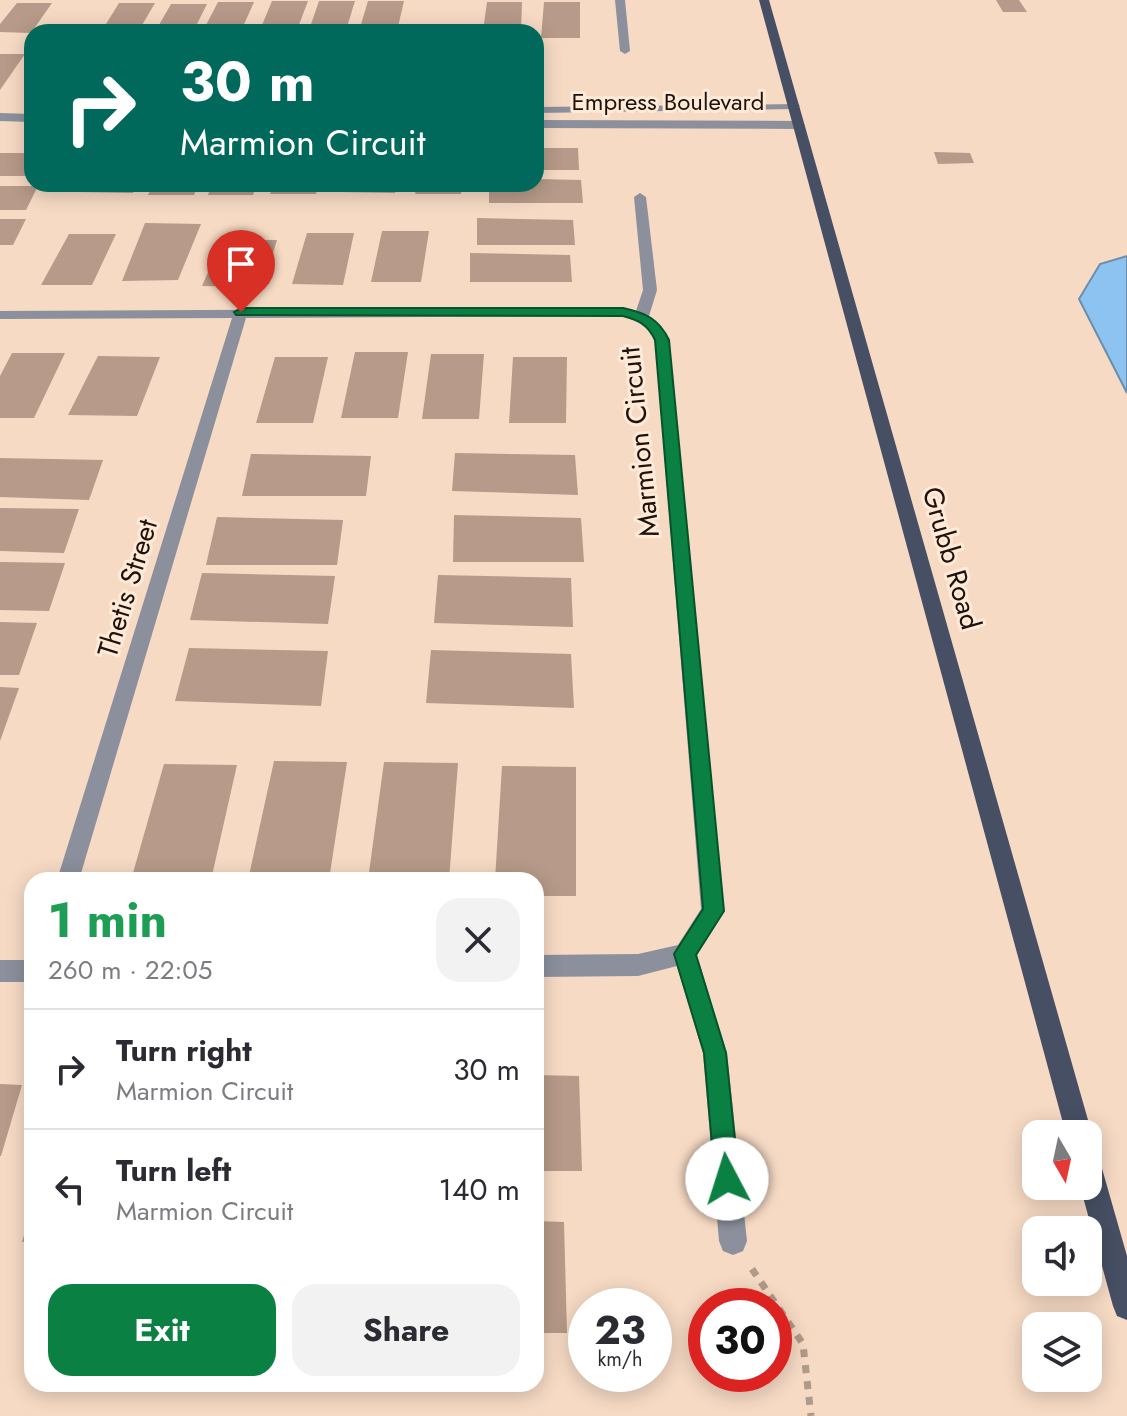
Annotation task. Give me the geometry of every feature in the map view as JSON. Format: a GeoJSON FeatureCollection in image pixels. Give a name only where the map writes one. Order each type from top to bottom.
{"type":"FeatureCollection","features":[{"type":"Feature","properties":{"kind":"main road","name":"Grubb Road"},"geometry":{"type":"LineString","coordinates":[[764,0],[1075,1120]]}},
{"type":"Feature","properties":{"kind":"main road"},"geometry":{"type":"LineString","coordinates":[[1098,1200],[1127,1306]]}},
{"type":"Feature","properties":{"kind":"street"},"geometry":{"type":"LineString","coordinates":[[620,0],[625,51]]}},
{"type":"Feature","properties":{"kind":"street","name":"Empress Boulevard"},"geometry":{"type":"LineString","coordinates":[[544,110],[794,106]]}},
{"type":"Feature","properties":{"kind":"street"},"geometry":{"type":"LineString","coordinates":[[0,117],[24,118]]}},
{"type":"Feature","properties":{"kind":"street","name":"Empress Boulevard"},"geometry":{"type":"LineString","coordinates":[[544,124],[799,125]]}},
{"type":"Feature","properties":{"kind":"street"},"geometry":{"type":"LineString","coordinates":[[640,197],[650,290],[642,317]]}},
{"type":"Feature","properties":{"kind":"street","name":"Thetis Street"},"geometry":{"type":"LineString","coordinates":[[70,872],[241,312]]}},
{"type":"Feature","properties":{"kind":"street","name":"Marmion Circuit"},"geometry":{"type":"LineString","coordinates":[[0,315],[623,312],[642,317],[656,326],[662,340],[713,911],[685,954]]}},
{"type":"Feature","properties":{"kind":"street"},"geometry":{"type":"LineString","coordinates":[[544,966],[638,965],[685,954],[715,1053],[733,1241]]}},
{"type":"Feature","properties":{"kind":"street"},"geometry":{"type":"LineString","coordinates":[[0,971],[24,971]]}},
{"type":"Feature","properties":{"kind":"path"},"geometry":{"type":"LineString","coordinates":[[733,1241],[803,1344],[811,1416]]}},
{"type":"Feature","properties":{"kind":"water"},"geometry":{"type":"Polygon","coordinates":[[[1127,256],[1127,393],[1079,299],[1100,264],[1127,256]]]}},
{"type":"Feature","properties":{"kind":"building"},"geometry":{"type":"Polygon","coordinates":[[[996,0],[1019,0],[1027,12],[1003,12],[996,0]]]}},
{"type":"Feature","properties":{"kind":"building"},"geometry":{"type":"Polygon","coordinates":[[[272,1],[308,1],[299,24],[262,24],[272,1]]]}},
{"type":"Feature","properties":{"kind":"building"},"geometry":{"type":"Polygon","coordinates":[[[319,1],[355,1],[348,24],[311,24],[319,1]]]}},
{"type":"Feature","properties":{"kind":"building"},"geometry":{"type":"Polygon","coordinates":[[[368,1],[404,1],[399,24],[361,24],[368,1]]]}},
{"type":"Feature","properties":{"kind":"building"},"geometry":{"type":"Polygon","coordinates":[[[218,2],[254,2],[244,24],[207,24],[218,2]]]}},
{"type":"Feature","properties":{"kind":"building"},"geometry":{"type":"Polygon","coordinates":[[[487,2],[522,2],[521,24],[484,24],[487,2]]]}},
{"type":"Feature","properties":{"kind":"building"},"geometry":{"type":"Polygon","coordinates":[[[544,2],[580,2],[580,38],[544,38],[544,2]]]}},
{"type":"Feature","properties":{"kind":"building"},"geometry":{"type":"Polygon","coordinates":[[[17,3],[52,3],[37,24],[24,24],[24,33],[0,32],[0,24],[17,3]]]}},
{"type":"Feature","properties":{"kind":"building"},"geometry":{"type":"Polygon","coordinates":[[[119,3],[155,3],[143,24],[106,24],[119,3]]]}},
{"type":"Feature","properties":{"kind":"building"},"geometry":{"type":"Polygon","coordinates":[[[171,4],[207,4],[197,24],[160,24],[171,4]]]}},
{"type":"Feature","properties":{"kind":"building"},"geometry":{"type":"Polygon","coordinates":[[[0,54],[24,54],[24,55],[0,90],[0,54]]]}},
{"type":"Feature","properties":{"kind":"building"},"geometry":{"type":"Polygon","coordinates":[[[544,148],[578,148],[579,170],[544,170],[544,148]]]}},
{"type":"Feature","properties":{"kind":"building"},"geometry":{"type":"Polygon","coordinates":[[[934,152],[970,153],[974,163],[938,164],[934,152]]]}},
{"type":"Feature","properties":{"kind":"building"},"geometry":{"type":"Polygon","coordinates":[[[0,153],[24,153],[24,176],[0,176],[0,153]]]}},
{"type":"Feature","properties":{"kind":"building"},"geometry":{"type":"Polygon","coordinates":[[[544,179],[581,180],[583,203],[489,203],[489,192],[544,192],[544,179]]]}},
{"type":"Feature","properties":{"kind":"building"},"geometry":{"type":"Polygon","coordinates":[[[0,186],[24,186],[24,192],[35,192],[26,210],[0,210],[0,186]]]}},
{"type":"Feature","properties":{"kind":"building"},"geometry":{"type":"Polygon","coordinates":[[[149,192],[195,192],[194,195],[148,195],[149,192]]]}},
{"type":"Feature","properties":{"kind":"building"},"geometry":{"type":"Polygon","coordinates":[[[209,192],[254,192],[253,195],[208,195],[209,192]]]}},
{"type":"Feature","properties":{"kind":"building"},"geometry":{"type":"Polygon","coordinates":[[[271,192],[317,192],[316,194],[271,192]]]}},
{"type":"Feature","properties":{"kind":"building"},"geometry":{"type":"Polygon","coordinates":[[[415,192],[461,192],[461,194],[415,192]]]}},
{"type":"Feature","properties":{"kind":"building"},"geometry":{"type":"Polygon","coordinates":[[[477,218],[573,220],[575,245],[477,245],[477,218]]]}},
{"type":"Feature","properties":{"kind":"building"},"geometry":{"type":"Polygon","coordinates":[[[0,219],[26,219],[13,245],[0,245],[0,219]]]}},
{"type":"Feature","properties":{"kind":"building"},"geometry":{"type":"Polygon","coordinates":[[[145,223],[201,224],[178,280],[122,281],[145,223]]]}},
{"type":"Feature","properties":{"kind":"building"},"geometry":{"type":"Polygon","coordinates":[[[382,231],[429,231],[421,282],[371,282],[382,231]]]}},
{"type":"Feature","properties":{"kind":"building"},"geometry":{"type":"Polygon","coordinates":[[[307,233],[354,233],[343,285],[292,284],[307,233]]]}},
{"type":"Feature","properties":{"kind":"building"},"geometry":{"type":"Polygon","coordinates":[[[69,234],[116,234],[92,285],[41,285],[69,234]]]}},
{"type":"Feature","properties":{"kind":"building"},"geometry":{"type":"Polygon","coordinates":[[[222,240],[277,240],[262,287],[202,286],[222,240]]]}},
{"type":"Feature","properties":{"kind":"building"},"geometry":{"type":"Polygon","coordinates":[[[470,253],[570,255],[572,282],[470,282],[470,253]]]}},
{"type":"Feature","properties":{"kind":"building"},"geometry":{"type":"Polygon","coordinates":[[[355,352],[408,352],[398,418],[341,418],[355,352]]]}},
{"type":"Feature","properties":{"kind":"building"},"geometry":{"type":"Polygon","coordinates":[[[12,353],[65,353],[34,418],[0,418],[0,376],[12,353]]]}},
{"type":"Feature","properties":{"kind":"building"},"geometry":{"type":"Polygon","coordinates":[[[431,354],[484,354],[479,419],[422,419],[431,354]]]}},
{"type":"Feature","properties":{"kind":"building"},"geometry":{"type":"Polygon","coordinates":[[[98,356],[160,357],[137,416],[68,415],[98,356]]]}},
{"type":"Feature","properties":{"kind":"building"},"geometry":{"type":"Polygon","coordinates":[[[275,357],[328,357],[313,423],[256,423],[275,357]]]}},
{"type":"Feature","properties":{"kind":"building"},"geometry":{"type":"Polygon","coordinates":[[[513,357],[567,357],[566,423],[509,423],[513,357]]]}},
{"type":"Feature","properties":{"kind":"building"},"geometry":{"type":"Polygon","coordinates":[[[455,453],[575,455],[578,495],[452,491],[455,453]]]}},
{"type":"Feature","properties":{"kind":"building"},"geometry":{"type":"Polygon","coordinates":[[[251,454],[371,456],[366,496],[242,496],[251,454]]]}},
{"type":"Feature","properties":{"kind":"building"},"geometry":{"type":"Polygon","coordinates":[[[0,458],[103,460],[89,500],[0,497],[0,458]]]}},
{"type":"Feature","properties":{"kind":"building"},"geometry":{"type":"Polygon","coordinates":[[[0,508],[79,509],[64,553],[0,551],[0,508]]]}},
{"type":"Feature","properties":{"kind":"building"},"geometry":{"type":"Polygon","coordinates":[[[454,515],[581,518],[584,562],[453,562],[454,515]]]}},
{"type":"Feature","properties":{"kind":"building"},"geometry":{"type":"Polygon","coordinates":[[[217,517],[343,520],[337,565],[206,565],[217,517]]]}},
{"type":"Feature","properties":{"kind":"building"},"geometry":{"type":"Polygon","coordinates":[[[0,562],[65,563],[49,611],[0,610],[0,562]]]}},
{"type":"Feature","properties":{"kind":"building"},"geometry":{"type":"Polygon","coordinates":[[[202,573],[335,576],[328,624],[190,620],[202,573]]]}},
{"type":"Feature","properties":{"kind":"building"},"geometry":{"type":"Polygon","coordinates":[[[438,575],[571,578],[573,627],[434,623],[438,575]]]}},
{"type":"Feature","properties":{"kind":"building"},"geometry":{"type":"Polygon","coordinates":[[[0,622],[37,623],[19,675],[0,675],[0,622]]]}},
{"type":"Feature","properties":{"kind":"building"},"geometry":{"type":"Polygon","coordinates":[[[189,648],[328,651],[321,706],[175,701],[189,648]]]}},
{"type":"Feature","properties":{"kind":"building"},"geometry":{"type":"Polygon","coordinates":[[[431,650],[571,654],[574,708],[426,703],[431,650]]]}},
{"type":"Feature","properties":{"kind":"building"},"geometry":{"type":"Polygon","coordinates":[[[0,687],[19,688],[0,741],[0,687]]]}},
{"type":"Feature","properties":{"kind":"building"},"geometry":{"type":"Polygon","coordinates":[[[274,761],[347,762],[330,872],[250,872],[274,761]]]}},
{"type":"Feature","properties":{"kind":"building"},"geometry":{"type":"Polygon","coordinates":[[[384,762],[458,763],[450,872],[369,872],[384,762]]]}},
{"type":"Feature","properties":{"kind":"building"},"geometry":{"type":"Polygon","coordinates":[[[164,764],[237,765],[213,872],[133,872],[164,764]]]}},
{"type":"Feature","properties":{"kind":"building"},"geometry":{"type":"Polygon","coordinates":[[[502,766],[576,767],[576,896],[544,896],[544,872],[495,872],[502,766]]]}},
{"type":"Feature","properties":{"kind":"building"},"geometry":{"type":"Polygon","coordinates":[[[544,1075],[579,1076],[582,1171],[544,1171],[544,1075]]]}},
{"type":"Feature","properties":{"kind":"building"},"geometry":{"type":"Polygon","coordinates":[[[0,1084],[22,1085],[1,1156],[0,1156],[0,1084]]]}},
{"type":"Feature","properties":{"kind":"building"},"geometry":{"type":"Polygon","coordinates":[[[544,1221],[564,1222],[567,1333],[544,1333],[544,1221]]]}},
{"type":"Feature","properties":{"kind":"route"},"geometry":{"type":"LineString","coordinates":[[241,312],[623,312],[642,317],[656,326],[662,340],[713,911],[685,954],[715,1053],[727,1179]]}}]}
